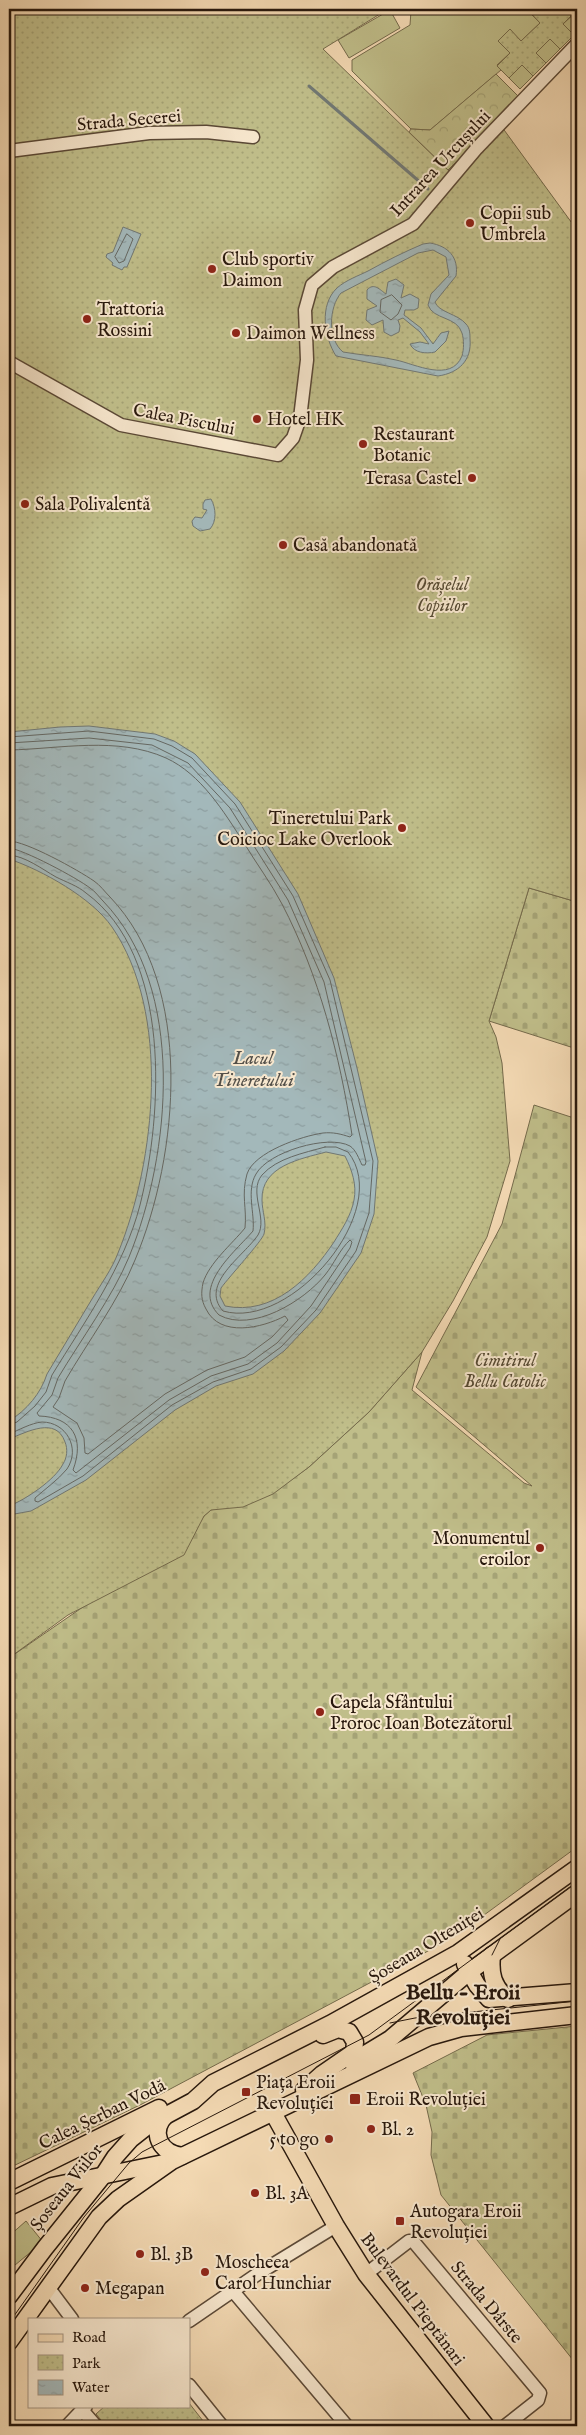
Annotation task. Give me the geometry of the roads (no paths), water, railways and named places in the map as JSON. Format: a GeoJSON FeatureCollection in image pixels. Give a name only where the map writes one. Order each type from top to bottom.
{"type":"FeatureCollection","features":[{"type":"Feature","properties":{"kind":"main road","name":"Șoseaua Olteniței"},"geometry":{"type":"LineString","coordinates":[[288,2046],[458,1953],[577,1868]]}},
{"type":"Feature","properties":{"kind":"main road"},"geometry":{"type":"LineString","coordinates":[[289,2103],[315,2084],[390,2039],[470,1972],[577,1893]]}},
{"type":"Feature","properties":{"kind":"main road"},"geometry":{"type":"LineString","coordinates":[[458,1953],[486,1997],[493,2000],[577,1992]]}},
{"type":"Feature","properties":{"kind":"main road"},"geometry":{"type":"LineString","coordinates":[[492,1955],[492,1975],[495,1984],[508,1999]]}},
{"type":"Feature","properties":{"kind":"main road"},"geometry":{"type":"LineString","coordinates":[[9,2342],[106,2210],[177,2159],[410,2045],[448,2031],[577,2015]]}},
{"type":"Feature","properties":{"kind":"main road"},"geometry":{"type":"LineString","coordinates":[[177,2159],[166,2151],[157,2138],[158,2124],[166,2114],[193,2101],[213,2083],[288,2046],[298,2046],[338,2029],[349,2032],[355,2046],[354,2052],[348,2058],[322,2074],[289,2103]]}},
{"type":"Feature","properties":{"kind":"main road","name":"Calea Șerban Vodă"},"geometry":{"type":"LineString","coordinates":[[9,2182],[213,2083]]}},
{"type":"Feature","properties":{"kind":"main road","name":"Bulevardul Pieptănari"},"geometry":{"type":"LineString","coordinates":[[272,2111],[336,2226],[366,2274],[486,2426]]}},
{"type":"Feature","properties":{"kind":"main road","name":"Șoseaua Viilor"},"geometry":{"type":"LineString","coordinates":[[9,2296],[44,2248],[102,2177],[115,2157],[131,2139],[166,2114]]}},
{"type":"Feature","properties":{"kind":"main road"},"geometry":{"type":"LineString","coordinates":[[9,2207],[52,2186],[102,2177],[177,2159]]}},
{"type":"Feature","properties":{"kind":"street","name":"Intrarea Urcușului"},"geometry":{"type":"LineString","coordinates":[[278,455],[293,438],[300,418],[307,360],[305,310],[312,285],[333,267],[412,224],[477,148],[577,44]]}},
{"type":"Feature","properties":{"kind":"street","name":"Strada Secerei"},"geometry":{"type":"LineString","coordinates":[[9,150],[149,133],[206,132],[253,137]]}},
{"type":"Feature","properties":{"kind":"street","name":"Calea Piscului"},"geometry":{"type":"LineString","coordinates":[[9,362],[121,425],[278,455]]}},
{"type":"Feature","properties":{"kind":"street"},"geometry":{"type":"LineString","coordinates":[[190,2320],[232,2290],[336,2226]]}},
{"type":"Feature","properties":{"kind":"street","name":"Strada Dârste"},"geometry":{"type":"LineString","coordinates":[[366,2274],[409,2240],[413,2241],[540,2393],[539,2399],[505,2426]]}},
{"type":"Feature","properties":{"kind":"street"},"geometry":{"type":"LineString","coordinates":[[48,2287],[71,2318]]}},
{"type":"Feature","properties":{"kind":"street"},"geometry":{"type":"LineString","coordinates":[[232,2290],[346,2426]]}},
{"type":"Feature","properties":{"kind":"street"},"geometry":{"type":"LineString","coordinates":[[190,2386],[222,2426]]}},
{"type":"Feature","properties":{"kind":"street"},"geometry":{"type":"LineString","coordinates":[[67,2426],[84,2408],[96,2426]]}},
{"type":"Feature","properties":{"kind":"water"},"geometry":{"type":"Polygon","coordinates":[[[123,227],[141,234],[127,267],[124,267],[122,270],[112,265],[113,263],[106,257],[107,254],[113,252],[123,227]]]}},
{"type":"Feature","properties":{"kind":"water"},"geometry":{"type":"Polygon","coordinates":[[[430,243],[442,247],[451,253],[456,263],[456,276],[435,302],[440,308],[458,318],[468,327],[470,346],[469,353],[463,364],[452,372],[438,376],[336,356],[326,331],[325,321],[331,295],[348,280],[423,244],[430,243]],[[433,250],[418,253],[341,293],[332,314],[332,331],[334,339],[343,352],[390,359],[432,370],[450,369],[457,364],[463,353],[462,333],[455,324],[435,313],[428,305],[431,294],[449,275],[446,257],[433,250]]]}},
{"type":"Feature","properties":{"kind":"water"},"geometry":{"type":"Polygon","coordinates":[[[396,279],[404,285],[401,298],[410,294],[419,299],[418,308],[405,310],[404,315],[421,328],[433,344],[441,333],[449,331],[446,341],[435,352],[421,352],[412,347],[410,344],[420,342],[429,344],[420,332],[403,318],[398,320],[399,332],[391,336],[384,332],[383,320],[372,325],[366,320],[367,310],[377,306],[367,299],[367,290],[375,287],[386,294],[388,282],[396,279]]]}},
{"type":"Feature","properties":{"kind":"water"},"geometry":{"type":"Polygon","coordinates":[[[211,499],[215,510],[214,522],[210,529],[200,531],[193,526],[192,521],[195,517],[202,518],[207,510],[203,509],[203,504],[205,500],[211,499]]]}},
{"type":"Feature","properties":{"kind":"water","name":"Lacul Tineretului"},"geometry":{"type":"Polygon","coordinates":[[[89,726],[155,734],[174,741],[195,754],[240,802],[298,894],[334,978],[378,1161],[374,1214],[361,1253],[320,1313],[284,1351],[253,1374],[216,1386],[175,1410],[86,1480],[31,1511],[9,1515],[9,1506],[47,1483],[59,1470],[65,1459],[67,1450],[61,1434],[48,1428],[40,1428],[9,1439],[9,1421],[22,1412],[37,1394],[116,1259],[131,1216],[141,1175],[148,1132],[151,1087],[150,1043],[143,1001],[131,962],[112,927],[92,906],[65,886],[36,870],[9,859],[9,732],[89,726]],[[326,1152],[294,1161],[275,1172],[268,1179],[263,1188],[262,1200],[265,1225],[264,1234],[258,1244],[221,1288],[220,1296],[225,1306],[242,1308],[274,1300],[302,1281],[314,1269],[334,1242],[351,1211],[355,1189],[350,1167],[345,1156],[326,1152]]]}},
{"type":"Feature","properties":{"kind":"waterway"},"geometry":{"type":"LineString","coordinates":[[309,86],[428,189]]}},
{"type":"Feature","properties":{"kind":"tram line"},"geometry":{"type":"LineString","coordinates":[[9,2323],[84,2217],[129,2163],[142,2152],[369,2035],[577,1882]]}},
{"type":"Feature","properties":{"kind":"tram line"},"geometry":{"type":"LineString","coordinates":[[492,1955],[500,1939]]}},
{"type":"Feature","properties":{"kind":"tram line"},"geometry":{"type":"LineString","coordinates":[[390,2023],[415,2018],[577,2001]]}},
{"type":"Feature","properties":{"kind":"place","name":"Copii sub Umbrela"},"geometry":{"type":"Point","coordinates":[470,223]}},
{"type":"Feature","properties":{"kind":"place","name":"Club sportiv Daimon"},"geometry":{"type":"Point","coordinates":[212,269]}},
{"type":"Feature","properties":{"kind":"place","name":"Trattoria Rossini"},"geometry":{"type":"Point","coordinates":[87,319]}},
{"type":"Feature","properties":{"kind":"place","name":"Daimon Wellness"},"geometry":{"type":"Point","coordinates":[236,333]}},
{"type":"Feature","properties":{"kind":"place","name":"Hotel HK"},"geometry":{"type":"Point","coordinates":[257,419]}},
{"type":"Feature","properties":{"kind":"place","name":"Restaurant Botanic"},"geometry":{"type":"Point","coordinates":[363,444]}},
{"type":"Feature","properties":{"kind":"place","name":"Terasa Castel"},"geometry":{"type":"Point","coordinates":[472,478]}},
{"type":"Feature","properties":{"kind":"place","name":"Sala Polivalentă"},"geometry":{"type":"Point","coordinates":[25,504]}},
{"type":"Feature","properties":{"kind":"place","name":"Casă abandonată"},"geometry":{"type":"Point","coordinates":[283,545]}},
{"type":"Feature","properties":{"kind":"place","name":"Tineretului Park Coicioc Lake Overlook"},"geometry":{"type":"Point","coordinates":[402,828]}},
{"type":"Feature","properties":{"kind":"place","name":"Monumentul eroilor"},"geometry":{"type":"Point","coordinates":[540,1548]}},
{"type":"Feature","properties":{"kind":"place","name":"Capela Sfântului Proroc Ioan Botezătorul"},"geometry":{"type":"Point","coordinates":[320,1712]}},
{"type":"Feature","properties":{"kind":"place","name":"Piața Eroii Revoluției"},"geometry":{"type":"Point","coordinates":[246,2092]}},
{"type":"Feature","properties":{"kind":"place","name":"Eroii Revoluției"},"geometry":{"type":"Point","coordinates":[355,2099]}},
{"type":"Feature","properties":{"kind":"place","name":"Bl. 2"},"geometry":{"type":"Point","coordinates":[371,2129]}},
{"type":"Feature","properties":{"kind":"place","name":"5 to go"},"geometry":{"type":"Point","coordinates":[329,2139]}},
{"type":"Feature","properties":{"kind":"place","name":"Bl. 3A"},"geometry":{"type":"Point","coordinates":[255,2193]}},
{"type":"Feature","properties":{"kind":"place","name":"Autogara Eroii Revoluției"},"geometry":{"type":"Point","coordinates":[400,2221]}},
{"type":"Feature","properties":{"kind":"place","name":"Bl. 3B"},"geometry":{"type":"Point","coordinates":[140,2254]}},
{"type":"Feature","properties":{"kind":"place","name":"Moscheea Carol Hunchiar"},"geometry":{"type":"Point","coordinates":[205,2272]}},
{"type":"Feature","properties":{"kind":"place","name":"Megapan"},"geometry":{"type":"Point","coordinates":[85,2288]}},
{"type":"Feature","properties":{"kind":"district","name":"Bellu - Eroii Revoluției"},"geometry":{"type":"Point","coordinates":[463,2004]}},
{"type":"Feature","properties":{"kind":"park label","name":"Orășelul Copiilor"},"geometry":{"type":"Point","coordinates":[442,594]}},
{"type":"Feature","properties":{"kind":"park label","name":"Cimitirul Bellu Catolic"},"geometry":{"type":"Point","coordinates":[505,1370]}}]}
